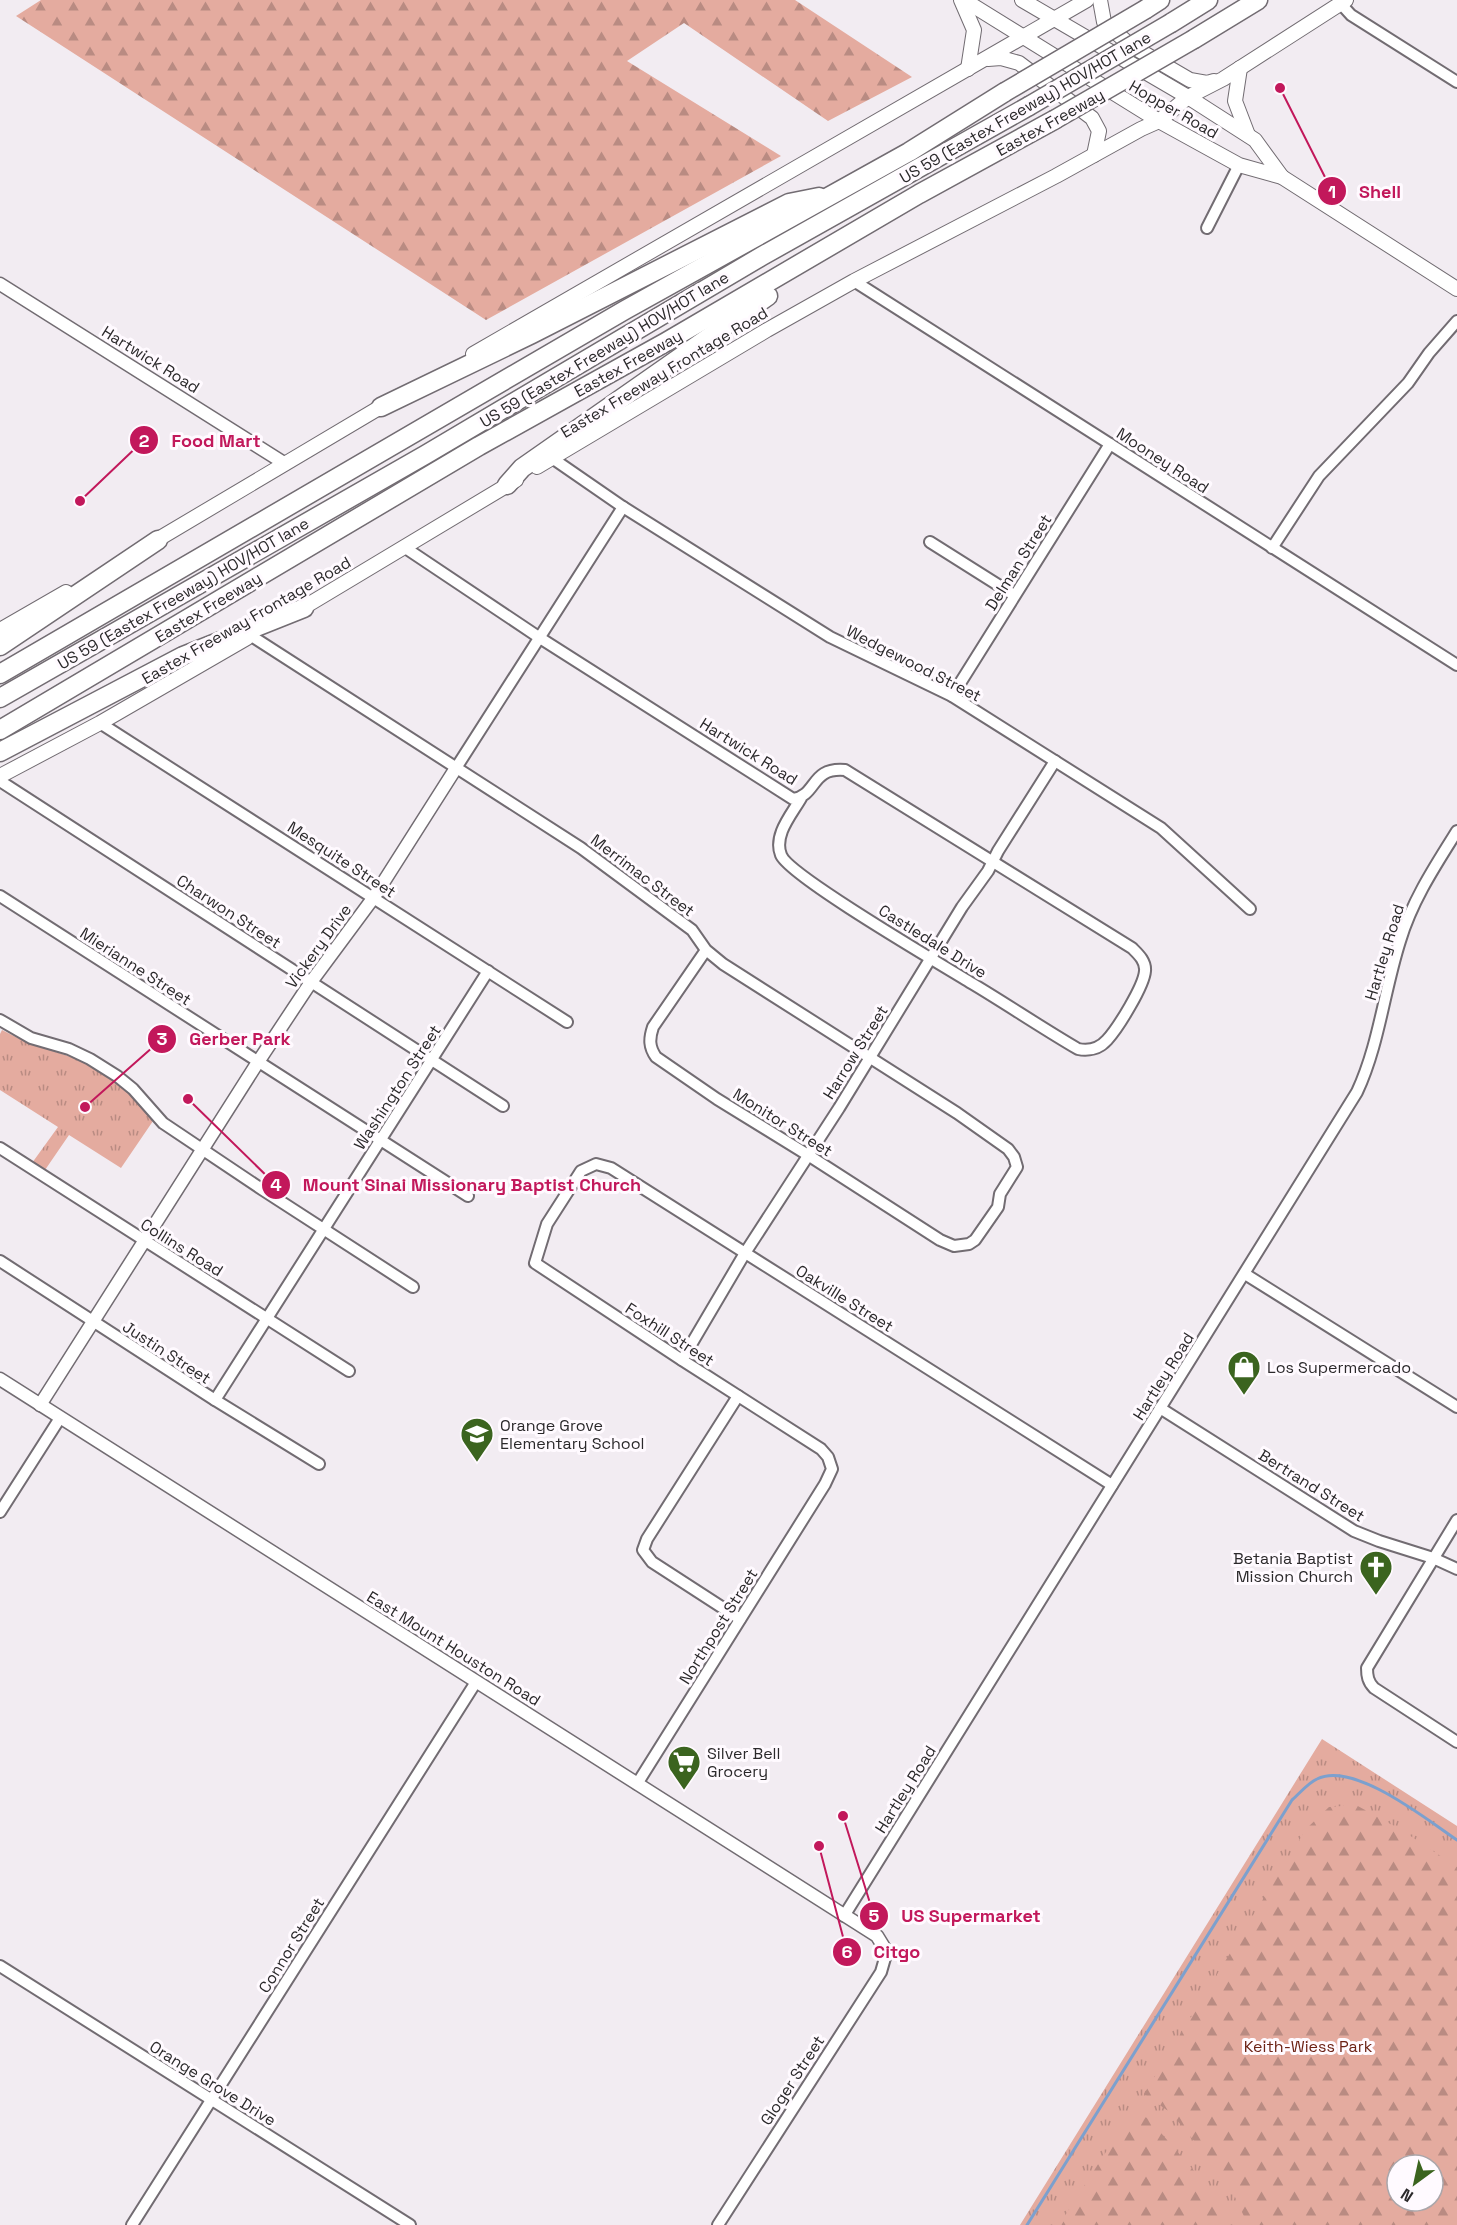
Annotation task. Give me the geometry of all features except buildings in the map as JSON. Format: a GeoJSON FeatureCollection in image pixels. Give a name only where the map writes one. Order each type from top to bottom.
{"type":"FeatureCollection","features":[{"type":"Feature","properties":{"kind":"highway","name":"US 59 (Eastex Freeway) HOV/HOT lane"},"geometry":{"type":"LineString","coordinates":[[0,698],[425,455],[762,256],[1029,106],[1208,0]]}},
{"type":"Feature","properties":{"kind":"highway","name":"Eastex Freeway"},"geometry":{"type":"LineString","coordinates":[[0,730],[479,446],[1054,120],[1258,0]]}},
{"type":"Feature","properties":{"kind":"highway"},"geometry":{"type":"LineString","coordinates":[[0,674],[625,310],[909,153],[1005,92],[1153,4]]}},
{"type":"Feature","properties":{"kind":"highway"},"geometry":{"type":"LineString","coordinates":[[381,407],[532,334],[789,203],[835,194]]}},
{"type":"Feature","properties":{"kind":"highway"},"geometry":{"type":"LineString","coordinates":[[507,485],[522,468],[720,329],[919,195]]}},
{"type":"Feature","properties":{"kind":"highway"},"geometry":{"type":"LineString","coordinates":[[0,646],[158,540]]}},
{"type":"Feature","properties":{"kind":"highway"},"geometry":{"type":"LineString","coordinates":[[0,752],[183,656],[304,608]]}},
{"type":"Feature","properties":{"kind":"main road","name":"Hopper Road"},"geometry":{"type":"LineString","coordinates":[[962,0],[1160,121],[1239,165],[1282,177],[1457,289]]}},
{"type":"Feature","properties":{"kind":"main road"},"geometry":{"type":"LineString","coordinates":[[962,0],[974,30],[968,69]]}},
{"type":"Feature","properties":{"kind":"main road","name":"Hopper Road"},"geometry":{"type":"LineString","coordinates":[[1022,0],[1188,97],[1248,135],[1255,140],[1282,177]]}},
{"type":"Feature","properties":{"kind":"main road"},"geometry":{"type":"LineString","coordinates":[[0,630],[158,540],[284,463],[1087,0]]}},
{"type":"Feature","properties":{"kind":"main road"},"geometry":{"type":"LineString","coordinates":[[1100,0],[1104,22],[1130,45],[1190,80],[1207,83],[1223,79]]}},
{"type":"Feature","properties":{"kind":"main road","name":"Eastex Freeway Frontage Road"},"geometry":{"type":"LineString","coordinates":[[0,776],[100,723],[250,635],[304,608],[767,330],[854,281],[1160,121],[1188,97],[1223,79],[1343,2]]}},
{"type":"Feature","properties":{"kind":"main road"},"geometry":{"type":"LineString","coordinates":[[986,59],[1001,58],[1019,63],[1092,118],[1099,131],[1094,155]]}},
{"type":"Feature","properties":{"kind":"main road"},"geometry":{"type":"LineString","coordinates":[[1240,68],[1235,101],[1248,135]]}},
{"type":"Feature","properties":{"kind":"street"},"geometry":{"type":"LineString","coordinates":[[1343,2],[1351,15],[1457,82]]}},
{"type":"Feature","properties":{"kind":"street"},"geometry":{"type":"LineString","coordinates":[[1207,228],[1239,165]]}},
{"type":"Feature","properties":{"kind":"street","name":"Mooney Road"},"geometry":{"type":"LineString","coordinates":[[854,281],[1457,665]]}},
{"type":"Feature","properties":{"kind":"street","name":"Hartwick Road"},"geometry":{"type":"LineString","coordinates":[[0,284],[284,463]]}},
{"type":"Feature","properties":{"kind":"street"},"geometry":{"type":"LineString","coordinates":[[1272,548],[1319,476],[1408,384],[1457,321]]}},
{"type":"Feature","properties":{"kind":"street","name":"Delman Street"},"geometry":{"type":"LineString","coordinates":[[952,696],[1110,444]]}},
{"type":"Feature","properties":{"kind":"street","name":"Wedgewood Street"},"geometry":{"type":"LineString","coordinates":[[552,458],[623,507],[830,637],[952,696],[1161,828],[1250,909]]}},
{"type":"Feature","properties":{"kind":"street","name":"Vickery Drive"},"geometry":{"type":"LineString","coordinates":[[40,1405],[258,1062],[311,982],[374,897],[623,507]]}},
{"type":"Feature","properties":{"kind":"street"},"geometry":{"type":"LineString","coordinates":[[930,542],[1014,595]]}},
{"type":"Feature","properties":{"kind":"street","name":"Hartwick Road"},"geometry":{"type":"LineString","coordinates":[[404,547],[540,638],[793,799],[801,798],[821,775],[832,769],[845,770],[1119,939],[1141,956],[1146,969],[1140,988],[1122,1017]]}},
{"type":"Feature","properties":{"kind":"street","name":"Merrimac Street"},"geometry":{"type":"LineString","coordinates":[[250,635],[581,848],[692,930],[706,950],[749,982],[994,1138],[1014,1156],[1017,1167],[1000,1194],[995,1212]]}},
{"type":"Feature","properties":{"kind":"street","name":"Mesquite Street"},"geometry":{"type":"LineString","coordinates":[[100,723],[567,1022]]}},
{"type":"Feature","properties":{"kind":"street","name":"Harrow Street"},"geometry":{"type":"LineString","coordinates":[[682,1360],[745,1253],[1055,761]]}},
{"type":"Feature","properties":{"kind":"street","name":"Charwon Street"},"geometry":{"type":"LineString","coordinates":[[0,781],[503,1106]]}},
{"type":"Feature","properties":{"kind":"street","name":"Castledale Drive"},"geometry":{"type":"LineString","coordinates":[[801,798],[781,834],[778,845],[785,862],[862,915],[1078,1049],[1088,1051],[1100,1046],[1107,1040],[1122,1017]]}},
{"type":"Feature","properties":{"kind":"street","name":"Hartley Road"},"geometry":{"type":"LineString","coordinates":[[844,1916],[1357,1092],[1368,1063],[1406,922],[1425,883],[1457,831]]}},
{"type":"Feature","properties":{"kind":"street","name":"Mierianne Street"},"geometry":{"type":"LineString","coordinates":[[0,896],[468,1196]]}},
{"type":"Feature","properties":{"kind":"street","name":"Monitor Street"},"geometry":{"type":"LineString","coordinates":[[706,950],[653,1027],[649,1040],[652,1051],[664,1063],[717,1100],[947,1244],[962,1246],[975,1240],[995,1212]]}},
{"type":"Feature","properties":{"kind":"street","name":"Washington Street"},"geometry":{"type":"LineString","coordinates":[[214,1401],[488,971]]}},
{"type":"Feature","properties":{"kind":"street"},"geometry":{"type":"LineString","coordinates":[[0,1020],[31,1038],[69,1049],[90,1059],[117,1076],[133,1089],[163,1123],[413,1287]]}},
{"type":"Feature","properties":{"kind":"street","name":"Collins Road"},"geometry":{"type":"LineString","coordinates":[[0,1148],[348,1371]]}},
{"type":"Feature","properties":{"kind":"street","name":"Oakville Street"},"geometry":{"type":"LineString","coordinates":[[567,1192],[581,1171],[588,1166],[603,1165],[1112,1485]]}},
{"type":"Feature","properties":{"kind":"street","name":"Foxhill Street"},"geometry":{"type":"LineString","coordinates":[[567,1192],[547,1224],[535,1263],[821,1449],[828,1457],[832,1469],[825,1484]]}},
{"type":"Feature","properties":{"kind":"street","name":"Justin Street"},"geometry":{"type":"LineString","coordinates":[[0,1261],[214,1401],[319,1464]]}},
{"type":"Feature","properties":{"kind":"street"},"geometry":{"type":"LineString","coordinates":[[1245,1274],[1457,1407]]}},
{"type":"Feature","properties":{"kind":"street","name":"East Mount Houston Road"},"geometry":{"type":"LineString","coordinates":[[0,1379],[878,1936],[885,1949]]}},
{"type":"Feature","properties":{"kind":"street"},"geometry":{"type":"LineString","coordinates":[[738,1396],[646,1539],[643,1550],[652,1562],[740,1619]]}},
{"type":"Feature","properties":{"kind":"street","name":"Bertrand Street"},"geometry":{"type":"LineString","coordinates":[[1160,1408],[1354,1531],[1433,1558],[1457,1569]]}},
{"type":"Feature","properties":{"kind":"street"},"geometry":{"type":"LineString","coordinates":[[0,1512],[60,1418]]}},
{"type":"Feature","properties":{"kind":"street","name":"Northpost Street"},"geometry":{"type":"LineString","coordinates":[[637,1784],[825,1484]]}},
{"type":"Feature","properties":{"kind":"street"},"geometry":{"type":"LineString","coordinates":[[1457,1520],[1367,1668],[1368,1679],[1374,1688],[1457,1742]]}},
{"type":"Feature","properties":{"kind":"street","name":"Connor Street"},"geometry":{"type":"LineString","coordinates":[[132,2225],[476,1682]]}},
{"type":"Feature","properties":{"kind":"street","name":"Gloger Street"},"geometry":{"type":"LineString","coordinates":[[718,2225],[880,1972],[885,1949]]}},
{"type":"Feature","properties":{"kind":"street","name":"Orange Grove Drive"},"geometry":{"type":"LineString","coordinates":[[0,1966],[410,2225]]}},
{"type":"Feature","properties":{"kind":"green space"},"geometry":{"type":"Polygon","coordinates":[[[41,0],[795,0],[912,77],[828,121],[684,23],[627,61],[781,156],[486,320],[16,16],[41,0]]]}},
{"type":"Feature","properties":{"kind":"green space"},"geometry":{"type":"Polygon","coordinates":[[[2,1030],[26,1042],[86,1062],[130,1093],[153,1121],[121,1168],[69,1135],[45,1170],[32,1163],[58,1127],[0,1090],[0,1034],[2,1030]]]}},
{"type":"Feature","properties":{"kind":"green space","name":"Keith-Wiess Park"},"geometry":{"type":"Polygon","coordinates":[[[1322,1739],[1457,1826],[1457,2225],[1020,2225],[1322,1739]]]}},
{"type":"Feature","properties":{"kind":"green space","name":"Keith-Wiess Park"},"geometry":{"type":"Polygon","coordinates":[[[1356,1805],[1403,1831],[1457,1867],[1457,2225],[1248,2225],[1228,2182],[1171,2113],[1144,2094],[1306,1829],[1329,1807],[1356,1805]]]}},
{"type":"Feature","properties":{"kind":"green space"},"geometry":{"type":"Polygon","coordinates":[[[1131,2113],[1148,2118],[1215,2195],[1226,2225],[1059,2225],[1131,2113]]]}},
{"type":"Feature","properties":{"kind":"waterway"},"geometry":{"type":"LineString","coordinates":[[1027,2225],[1292,1800],[1307,1786],[1317,1779],[1332,1776],[1350,1778],[1389,1795],[1457,1840]]}},
{"type":"Feature","properties":{"kind":"place","name":"Shell"},"geometry":{"type":"Point","coordinates":[1280,88]}},
{"type":"Feature","properties":{"kind":"place","name":"Food Mart"},"geometry":{"type":"Point","coordinates":[80,501]}},
{"type":"Feature","properties":{"kind":"place","name":"Mount Sinai Missionary Baptist Church"},"geometry":{"type":"Point","coordinates":[188,1099]}},
{"type":"Feature","properties":{"kind":"place","name":"Gerber Park"},"geometry":{"type":"Point","coordinates":[85,1107]}},
{"type":"Feature","properties":{"kind":"place","name":"Los Supermercado"},"geometry":{"type":"Point","coordinates":[1244,1396]}},
{"type":"Feature","properties":{"kind":"place","name":"Orange Grove Elementary School"},"geometry":{"type":"Point","coordinates":[477,1463]}},
{"type":"Feature","properties":{"kind":"place","name":"Betania Baptist Mission Church"},"geometry":{"type":"Point","coordinates":[1376,1596]}},
{"type":"Feature","properties":{"kind":"place","name":"Silver Bell Grocery"},"geometry":{"type":"Point","coordinates":[684,1791]}},
{"type":"Feature","properties":{"kind":"place","name":"US Supermarket"},"geometry":{"type":"Point","coordinates":[843,1816]}},
{"type":"Feature","properties":{"kind":"place","name":"Citgo"},"geometry":{"type":"Point","coordinates":[819,1846]}}]}
